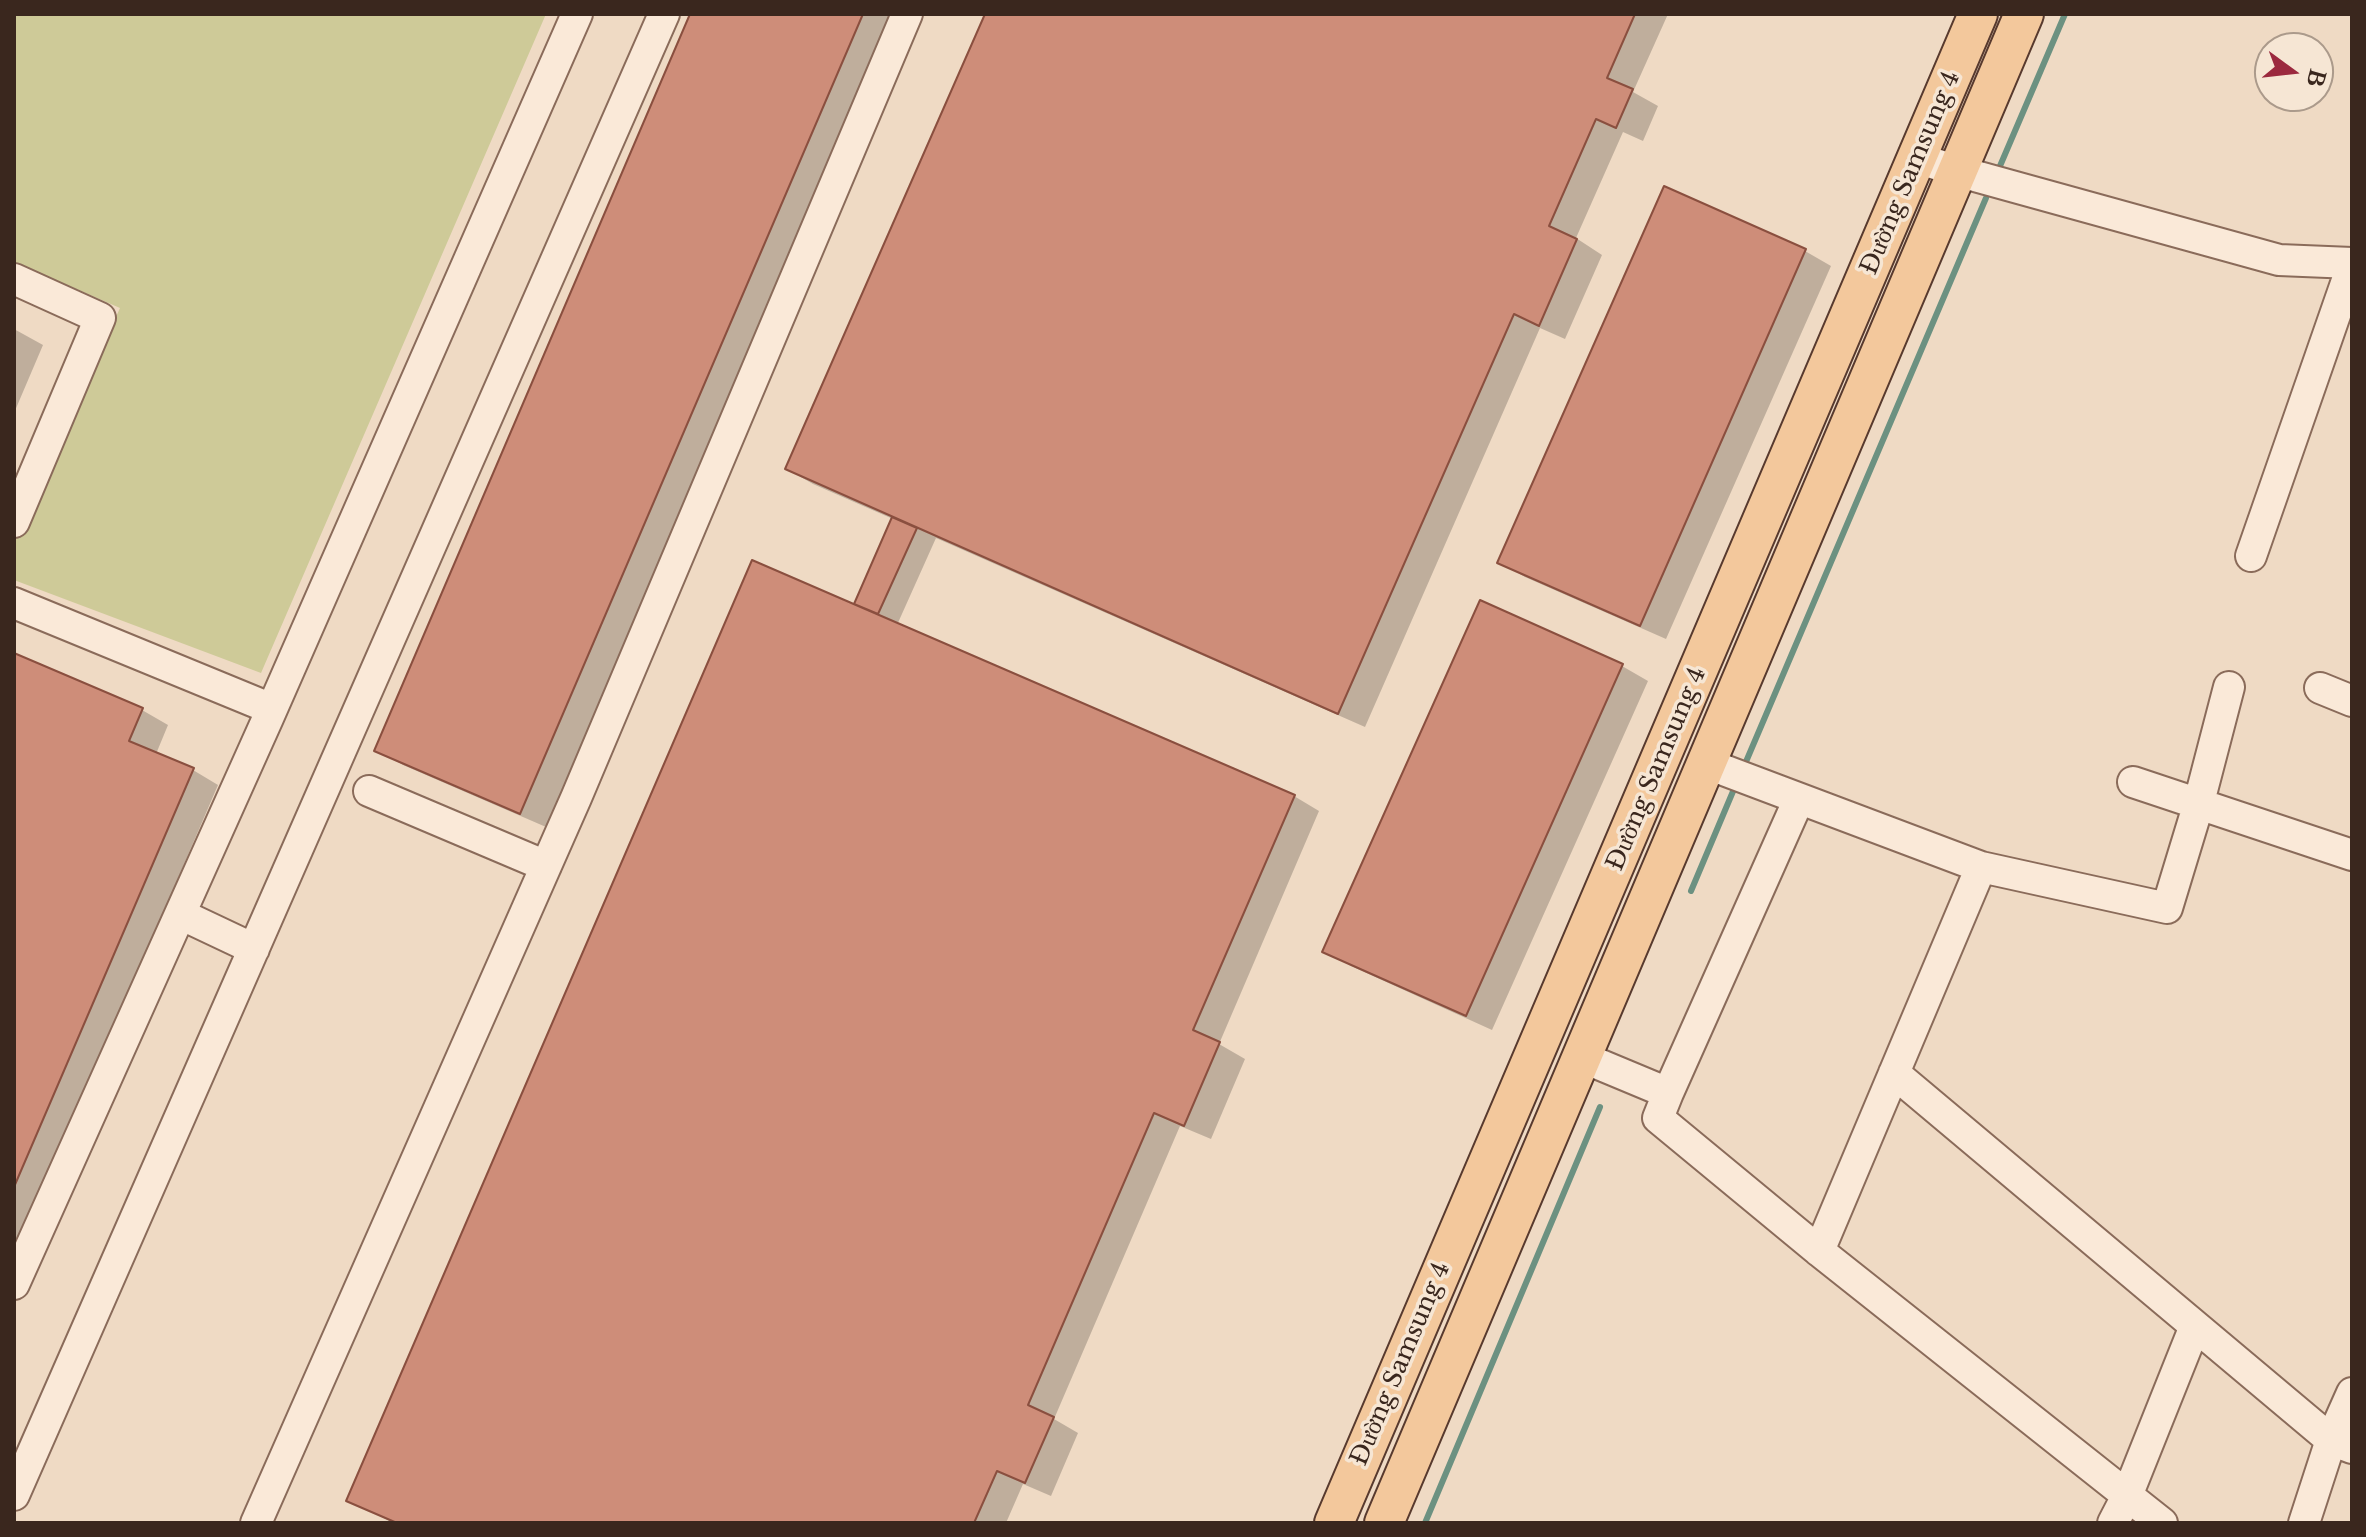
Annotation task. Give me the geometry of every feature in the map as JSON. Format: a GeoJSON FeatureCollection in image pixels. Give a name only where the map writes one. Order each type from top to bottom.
{"type":"FeatureCollection","features":[{"type":"Feature","properties":{"kind":"main road","name":"Đường Samsung 4"},"geometry":{"type":"LineString","coordinates":[[1334,1523],[1978,14]]}},
{"type":"Feature","properties":{"kind":"main road","name":"Đường Samsung 4"},"geometry":{"type":"LineString","coordinates":[[1384,1523],[1584,1058],[1705,763],[2024,14]]}},
{"type":"Feature","properties":{"kind":"main road"},"geometry":{"type":"LineString","coordinates":[[1540,1041],[1584,1058]]}},
{"type":"Feature","properties":{"kind":"main road"},"geometry":{"type":"LineString","coordinates":[[1471,1201],[1514,1220]]}},
{"type":"Feature","properties":{"kind":"street"},"geometry":{"type":"LineString","coordinates":[[14,1284],[272,709],[577,14]]}},
{"type":"Feature","properties":{"kind":"street"},"geometry":{"type":"LineString","coordinates":[[14,1495],[664,14]]}},
{"type":"Feature","properties":{"kind":"street"},"geometry":{"type":"LineString","coordinates":[[256,1523],[546,866],[907,14]]}},
{"type":"Feature","properties":{"kind":"street"},"geometry":{"type":"LineString","coordinates":[[1917,158],[2279,260],[2352,264],[2251,556]]}},
{"type":"Feature","properties":{"kind":"street"},"geometry":{"type":"LineString","coordinates":[[14,279],[100,318],[14,522]]}},
{"type":"Feature","properties":{"kind":"street"},"geometry":{"type":"LineString","coordinates":[[14,603],[272,709]]}},
{"type":"Feature","properties":{"kind":"street"},"geometry":{"type":"LineString","coordinates":[[1705,763],[1981,867],[2167,908],[2229,687]]}},
{"type":"Feature","properties":{"kind":"street"},"geometry":{"type":"LineString","coordinates":[[2320,688],[2352,701]]}},
{"type":"Feature","properties":{"kind":"street"},"geometry":{"type":"LineString","coordinates":[[2133,782],[2352,855]]}},
{"type":"Feature","properties":{"kind":"street"},"geometry":{"type":"LineString","coordinates":[[369,791],[546,866]]}},
{"type":"Feature","properties":{"kind":"street"},"geometry":{"type":"LineString","coordinates":[[1799,799],[1658,1118],[1819,1251],[2162,1523]]}},
{"type":"Feature","properties":{"kind":"street"},"geometry":{"type":"LineString","coordinates":[[1819,1251],[1981,867]]}},
{"type":"Feature","properties":{"kind":"street"},"geometry":{"type":"LineString","coordinates":[[180,914],[254,949]]}},
{"type":"Feature","properties":{"kind":"street"},"geometry":{"type":"LineString","coordinates":[[1584,1058],[1668,1093]]}},
{"type":"Feature","properties":{"kind":"street"},"geometry":{"type":"LineString","coordinates":[[1894,1073],[2195,1326],[2341,1444]]}},
{"type":"Feature","properties":{"kind":"street"},"geometry":{"type":"LineString","coordinates":[[2113,1523],[2127,1496],[2195,1326]]}},
{"type":"Feature","properties":{"kind":"street"},"geometry":{"type":"LineString","coordinates":[[2304,1523],[2341,1444],[2352,1393]]}},
{"type":"Feature","properties":{"kind":"shaded area"},"geometry":{"type":"Polygon","coordinates":[[[14,14],[546,14],[261,673],[14,580],[14,544],[120,308],[14,262],[14,14]]]}},
{"type":"Feature","properties":{"kind":"building"},"geometry":{"type":"Polygon","coordinates":[[[690,14],[863,14],[520,814],[374,751],[690,14]]]}},
{"type":"Feature","properties":{"kind":"building"},"geometry":{"type":"Polygon","coordinates":[[[985,14],[1635,14],[1607,78],[1633,89],[1616,128],[1596,119],[1549,226],[1577,239],[1539,326],[1514,314],[1338,714],[785,469],[985,14]]]}},
{"type":"Feature","properties":{"kind":"building"},"geometry":{"type":"Polygon","coordinates":[[[1664,186],[1806,249],[1640,626],[1497,563],[1664,186]]]}},
{"type":"Feature","properties":{"kind":"building"},"geometry":{"type":"Polygon","coordinates":[[[892,517],[917,528],[878,614],[854,604],[892,517]]]}},
{"type":"Feature","properties":{"kind":"building"},"geometry":{"type":"Polygon","coordinates":[[[752,560],[1295,795],[1193,1030],[1220,1042],[1184,1126],[1154,1113],[1028,1405],[1054,1417],[1025,1483],[997,1471],[974,1523],[397,1523],[346,1501],[752,560]]]}},
{"type":"Feature","properties":{"kind":"building"},"geometry":{"type":"Polygon","coordinates":[[[1480,600],[1623,664],[1466,1016],[1322,952],[1480,600]]]}},
{"type":"Feature","properties":{"kind":"building"},"geometry":{"type":"Polygon","coordinates":[[[14,653],[143,708],[129,741],[194,768],[14,1187],[14,653]]]}},
{"type":"Feature","properties":{"kind":"waterway"},"geometry":{"type":"LineString","coordinates":[[1997,173],[2065,14]]}},
{"type":"Feature","properties":{"kind":"waterway"},"geometry":{"type":"LineString","coordinates":[[1745,764],[1986,198]]}},
{"type":"Feature","properties":{"kind":"waterway"},"geometry":{"type":"LineString","coordinates":[[1691,891],[1734,789]]}},
{"type":"Feature","properties":{"kind":"waterway"},"geometry":{"type":"LineString","coordinates":[[1425,1523],[1600,1107]]}}]}
